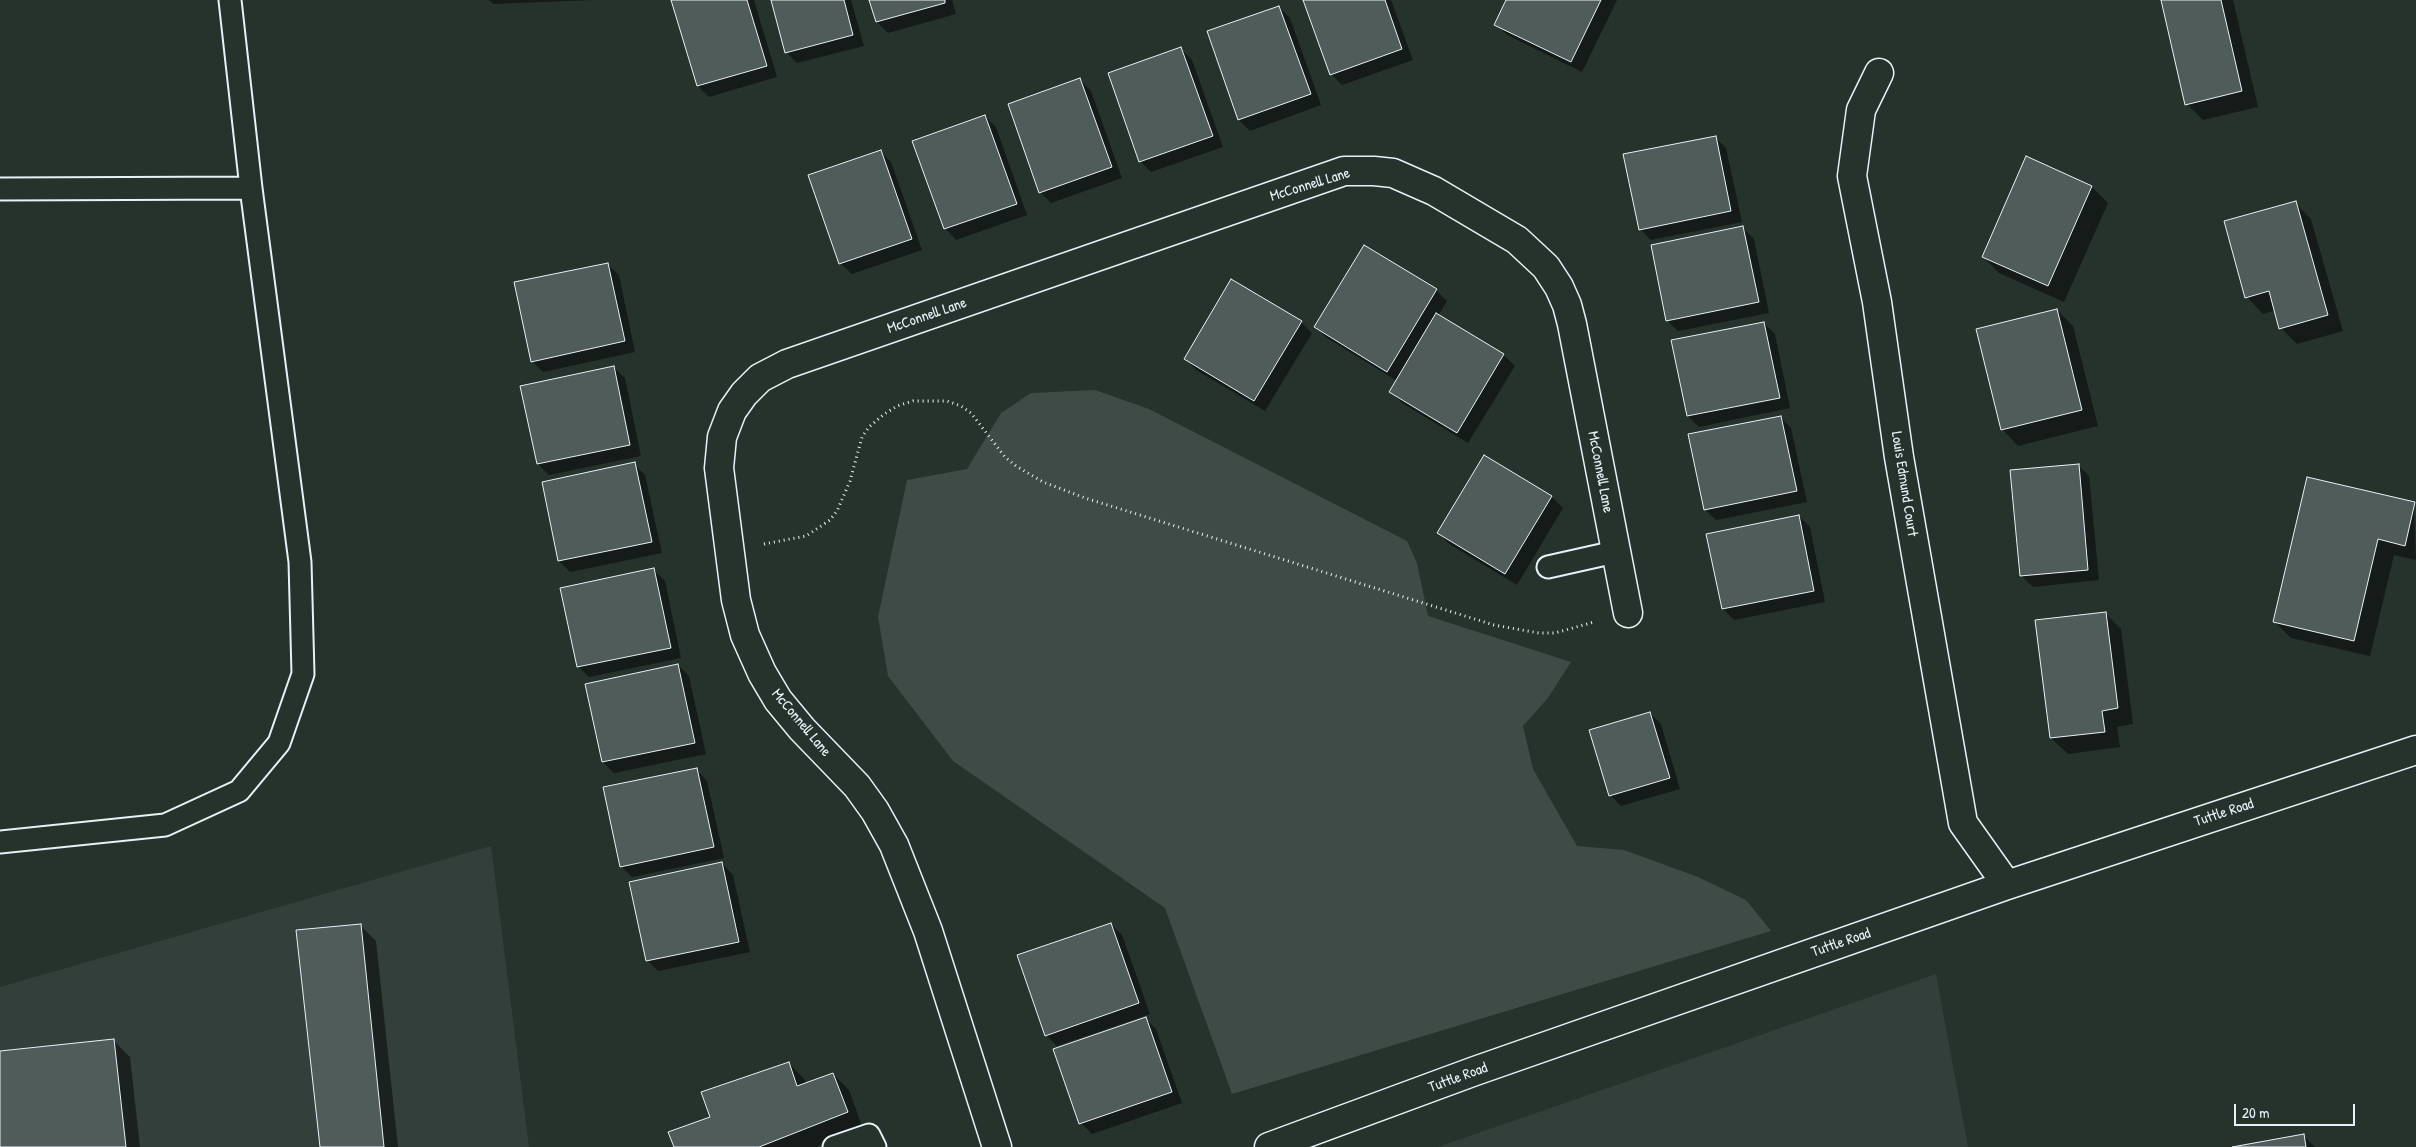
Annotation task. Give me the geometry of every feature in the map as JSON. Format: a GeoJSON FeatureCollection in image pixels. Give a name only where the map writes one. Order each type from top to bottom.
{"type":"FeatureCollection","features":[{"type":"Feature","properties":{"kind":"street","name":"Louis Edmund Court"},"geometry":{"type":"LineString","coordinates":[[1878,73],[1860,110],[1852,176],[1877,302],[1899,457],[1963,823],[2007,885]]}},
{"type":"Feature","properties":{"kind":"street","name":"McConnell Lane"},"geometry":{"type":"LineString","coordinates":[[996,1147],[928,931],[894,845],[875,811],[857,786],[802,729],[778,700],[762,673],[745,635],[736,600],[719,468],[722,438],[732,411],[744,394],[760,378],[796,361],[1344,171],[1358,170],[1393,173],[1434,191],[1516,240],[1546,267],[1567,304],[1628,613]]}},
{"type":"Feature","properties":{"kind":"street","name":"Tuttle Road"},"geometry":{"type":"LineString","coordinates":[[1269,1147],[1475,1071],[2007,885],[2416,750]]}},
{"type":"Feature","properties":{"kind":"lane"},"geometry":{"type":"LineString","coordinates":[[0,842],[165,825],[239,791],[279,743],[303,674],[300,562],[251,188],[230,0]]}},
{"type":"Feature","properties":{"kind":"lane"},"geometry":{"type":"LineString","coordinates":[[0,189],[251,188]]}},
{"type":"Feature","properties":{"kind":"lane"},"geometry":{"type":"LineString","coordinates":[[1548,567],[1615,552]]}},
{"type":"Feature","properties":{"kind":"lane"},"geometry":{"type":"LineString","coordinates":[[834,1147],[869,1135],[875,1147]]}},
{"type":"Feature","properties":{"kind":"path"},"geometry":{"type":"LineString","coordinates":[[729,550],[792,540],[820,528],[837,511],[850,481],[862,437],[869,427],[897,406],[913,401],[932,400],[961,406],[971,413],[1005,457],[1029,475],[1064,491],[1485,622],[1539,633],[1555,633],[1628,613]]}},
{"type":"Feature","properties":{"kind":"shaded area"},"geometry":{"type":"Polygon","coordinates":[[[1095,390],[1149,409],[1407,541],[1417,563],[1428,616],[1571,662],[1548,698],[1523,726],[1533,769],[1577,846],[1624,850],[1698,877],[1746,900],[1771,931],[1232,1094],[1165,908],[953,761],[888,676],[878,617],[907,480],[967,469],[1001,413],[1031,393],[1095,390]]]}},
{"type":"Feature","properties":{"kind":"shaded area"},"geometry":{"type":"Polygon","coordinates":[[[491,846],[529,1147],[0,1147],[0,987],[491,846]]]}},
{"type":"Feature","properties":{"kind":"shaded area"},"geometry":{"type":"Polygon","coordinates":[[[1936,974],[1968,1147],[1438,1147],[1936,974]]]}},
{"type":"Feature","properties":{"kind":"building"},"geometry":{"type":"Polygon","coordinates":[[[671,0],[747,0],[767,66],[697,86],[671,0]]]}},
{"type":"Feature","properties":{"kind":"building"},"geometry":{"type":"Polygon","coordinates":[[[771,0],[844,0],[853,35],[785,53],[771,0]]]}},
{"type":"Feature","properties":{"kind":"building"},"geometry":{"type":"Polygon","coordinates":[[[869,0],[945,0],[945,3],[876,22],[869,0]]]}},
{"type":"Feature","properties":{"kind":"building"},"geometry":{"type":"Polygon","coordinates":[[[1303,0],[1385,0],[1402,49],[1330,75],[1303,0]]]}},
{"type":"Feature","properties":{"kind":"building"},"geometry":{"type":"Polygon","coordinates":[[[1506,0],[1601,0],[1571,62],[1494,25],[1506,0]]]}},
{"type":"Feature","properties":{"kind":"building"},"geometry":{"type":"Polygon","coordinates":[[[2161,0],[2221,0],[2242,91],[2185,105],[2161,0]]]}},
{"type":"Feature","properties":{"kind":"building"},"geometry":{"type":"Polygon","coordinates":[[[1279,6],[1311,94],[1238,120],[1207,31],[1279,6]]]}},
{"type":"Feature","properties":{"kind":"building"},"geometry":{"type":"Polygon","coordinates":[[[1181,47],[1213,136],[1139,162],[1108,73],[1181,47]]]}},
{"type":"Feature","properties":{"kind":"building"},"geometry":{"type":"Polygon","coordinates":[[[1080,78],[1112,167],[1039,193],[1008,104],[1080,78]]]}},
{"type":"Feature","properties":{"kind":"building"},"geometry":{"type":"Polygon","coordinates":[[[985,115],[1017,204],[944,229],[912,141],[985,115]]]}},
{"type":"Feature","properties":{"kind":"building"},"geometry":{"type":"Polygon","coordinates":[[[1716,136],[1731,211],[1639,230],[1623,154],[1716,136]]]}},
{"type":"Feature","properties":{"kind":"building"},"geometry":{"type":"Polygon","coordinates":[[[881,150],[912,239],[839,264],[808,175],[881,150]]]}},
{"type":"Feature","properties":{"kind":"building"},"geometry":{"type":"Polygon","coordinates":[[[2026,156],[2092,186],[2048,286],[1982,257],[2026,156]]]}},
{"type":"Feature","properties":{"kind":"building"},"geometry":{"type":"Polygon","coordinates":[[[2296,201],[2328,315],[2279,329],[2269,291],[2245,298],[2224,221],[2296,201]]]}},
{"type":"Feature","properties":{"kind":"building"},"geometry":{"type":"Polygon","coordinates":[[[1743,226],[1759,302],[1666,321],[1651,245],[1743,226]]]}},
{"type":"Feature","properties":{"kind":"building"},"geometry":{"type":"Polygon","coordinates":[[[1364,245],[1437,289],[1387,372],[1314,327],[1364,245]]]}},
{"type":"Feature","properties":{"kind":"building"},"geometry":{"type":"Polygon","coordinates":[[[608,263],[625,341],[531,362],[514,282],[608,263]]]}},
{"type":"Feature","properties":{"kind":"building"},"geometry":{"type":"Polygon","coordinates":[[[1231,279],[1302,321],[1254,401],[1184,359],[1231,279]]]}},
{"type":"Feature","properties":{"kind":"building"},"geometry":{"type":"Polygon","coordinates":[[[2057,309],[2082,410],[2001,430],[1976,329],[2057,309]]]}},
{"type":"Feature","properties":{"kind":"building"},"geometry":{"type":"Polygon","coordinates":[[[1436,313],[1504,354],[1457,433],[1389,392],[1436,313]]]}},
{"type":"Feature","properties":{"kind":"building"},"geometry":{"type":"Polygon","coordinates":[[[1764,322],[1780,398],[1687,416],[1671,340],[1764,322]]]}},
{"type":"Feature","properties":{"kind":"building"},"geometry":{"type":"Polygon","coordinates":[[[614,366],[630,445],[537,464],[520,386],[614,366]]]}},
{"type":"Feature","properties":{"kind":"building"},"geometry":{"type":"Polygon","coordinates":[[[1781,416],[1797,491],[1704,510],[1688,434],[1781,416]]]}},
{"type":"Feature","properties":{"kind":"building"},"geometry":{"type":"Polygon","coordinates":[[[1484,455],[1552,496],[1505,574],[1437,533],[1484,455]]]}},
{"type":"Feature","properties":{"kind":"building"},"geometry":{"type":"Polygon","coordinates":[[[635,462],[652,542],[558,561],[542,482],[635,462]]]}},
{"type":"Feature","properties":{"kind":"building"},"geometry":{"type":"Polygon","coordinates":[[[2079,464],[2088,570],[2020,576],[2010,470],[2079,464]]]}},
{"type":"Feature","properties":{"kind":"building"},"geometry":{"type":"Polygon","coordinates":[[[2307,477],[2415,502],[2405,546],[2378,539],[2354,641],[2273,622],[2307,477]]]}},
{"type":"Feature","properties":{"kind":"building"},"geometry":{"type":"Polygon","coordinates":[[[1799,515],[1814,591],[1722,609],[1706,534],[1799,515]]]}},
{"type":"Feature","properties":{"kind":"building"},"geometry":{"type":"Polygon","coordinates":[[[654,568],[671,648],[577,667],[560,588],[654,568]]]}},
{"type":"Feature","properties":{"kind":"building"},"geometry":{"type":"Polygon","coordinates":[[[2106,612],[2118,708],[2102,711],[2105,732],[2050,738],[2035,620],[2106,612]]]}},
{"type":"Feature","properties":{"kind":"building"},"geometry":{"type":"Polygon","coordinates":[[[678,664],[695,743],[602,762],[585,684],[678,664]]]}},
{"type":"Feature","properties":{"kind":"building"},"geometry":{"type":"Polygon","coordinates":[[[1650,712],[1670,778],[1609,796],[1589,730],[1650,712]]]}},
{"type":"Feature","properties":{"kind":"building"},"geometry":{"type":"Polygon","coordinates":[[[697,768],[714,847],[620,867],[603,787],[697,768]]]}},
{"type":"Feature","properties":{"kind":"building"},"geometry":{"type":"Polygon","coordinates":[[[722,862],[739,942],[646,961],[629,882],[722,862]]]}},
{"type":"Feature","properties":{"kind":"building"},"geometry":{"type":"Polygon","coordinates":[[[1111,923],[1139,1003],[1045,1036],[1017,955],[1111,923]]]}},
{"type":"Feature","properties":{"kind":"building"},"geometry":{"type":"Polygon","coordinates":[[[361,924],[384,1147],[320,1147],[296,930],[361,924]]]}},
{"type":"Feature","properties":{"kind":"building"},"geometry":{"type":"Polygon","coordinates":[[[1146,1017],[1172,1092],[1079,1124],[1053,1049],[1146,1017]]]}},
{"type":"Feature","properties":{"kind":"building"},"geometry":{"type":"Polygon","coordinates":[[[114,1039],[126,1147],[0,1147],[0,1051],[114,1039]]]}},
{"type":"Feature","properties":{"kind":"building"},"geometry":{"type":"Polygon","coordinates":[[[789,1062],[797,1086],[833,1073],[848,1112],[759,1147],[674,1147],[668,1132],[710,1117],[701,1092],[789,1062]]]}},
{"type":"Feature","properties":{"kind":"building"},"geometry":{"type":"Polygon","coordinates":[[[2304,1134],[2306,1147],[2232,1147],[2304,1134]]]}}]}
